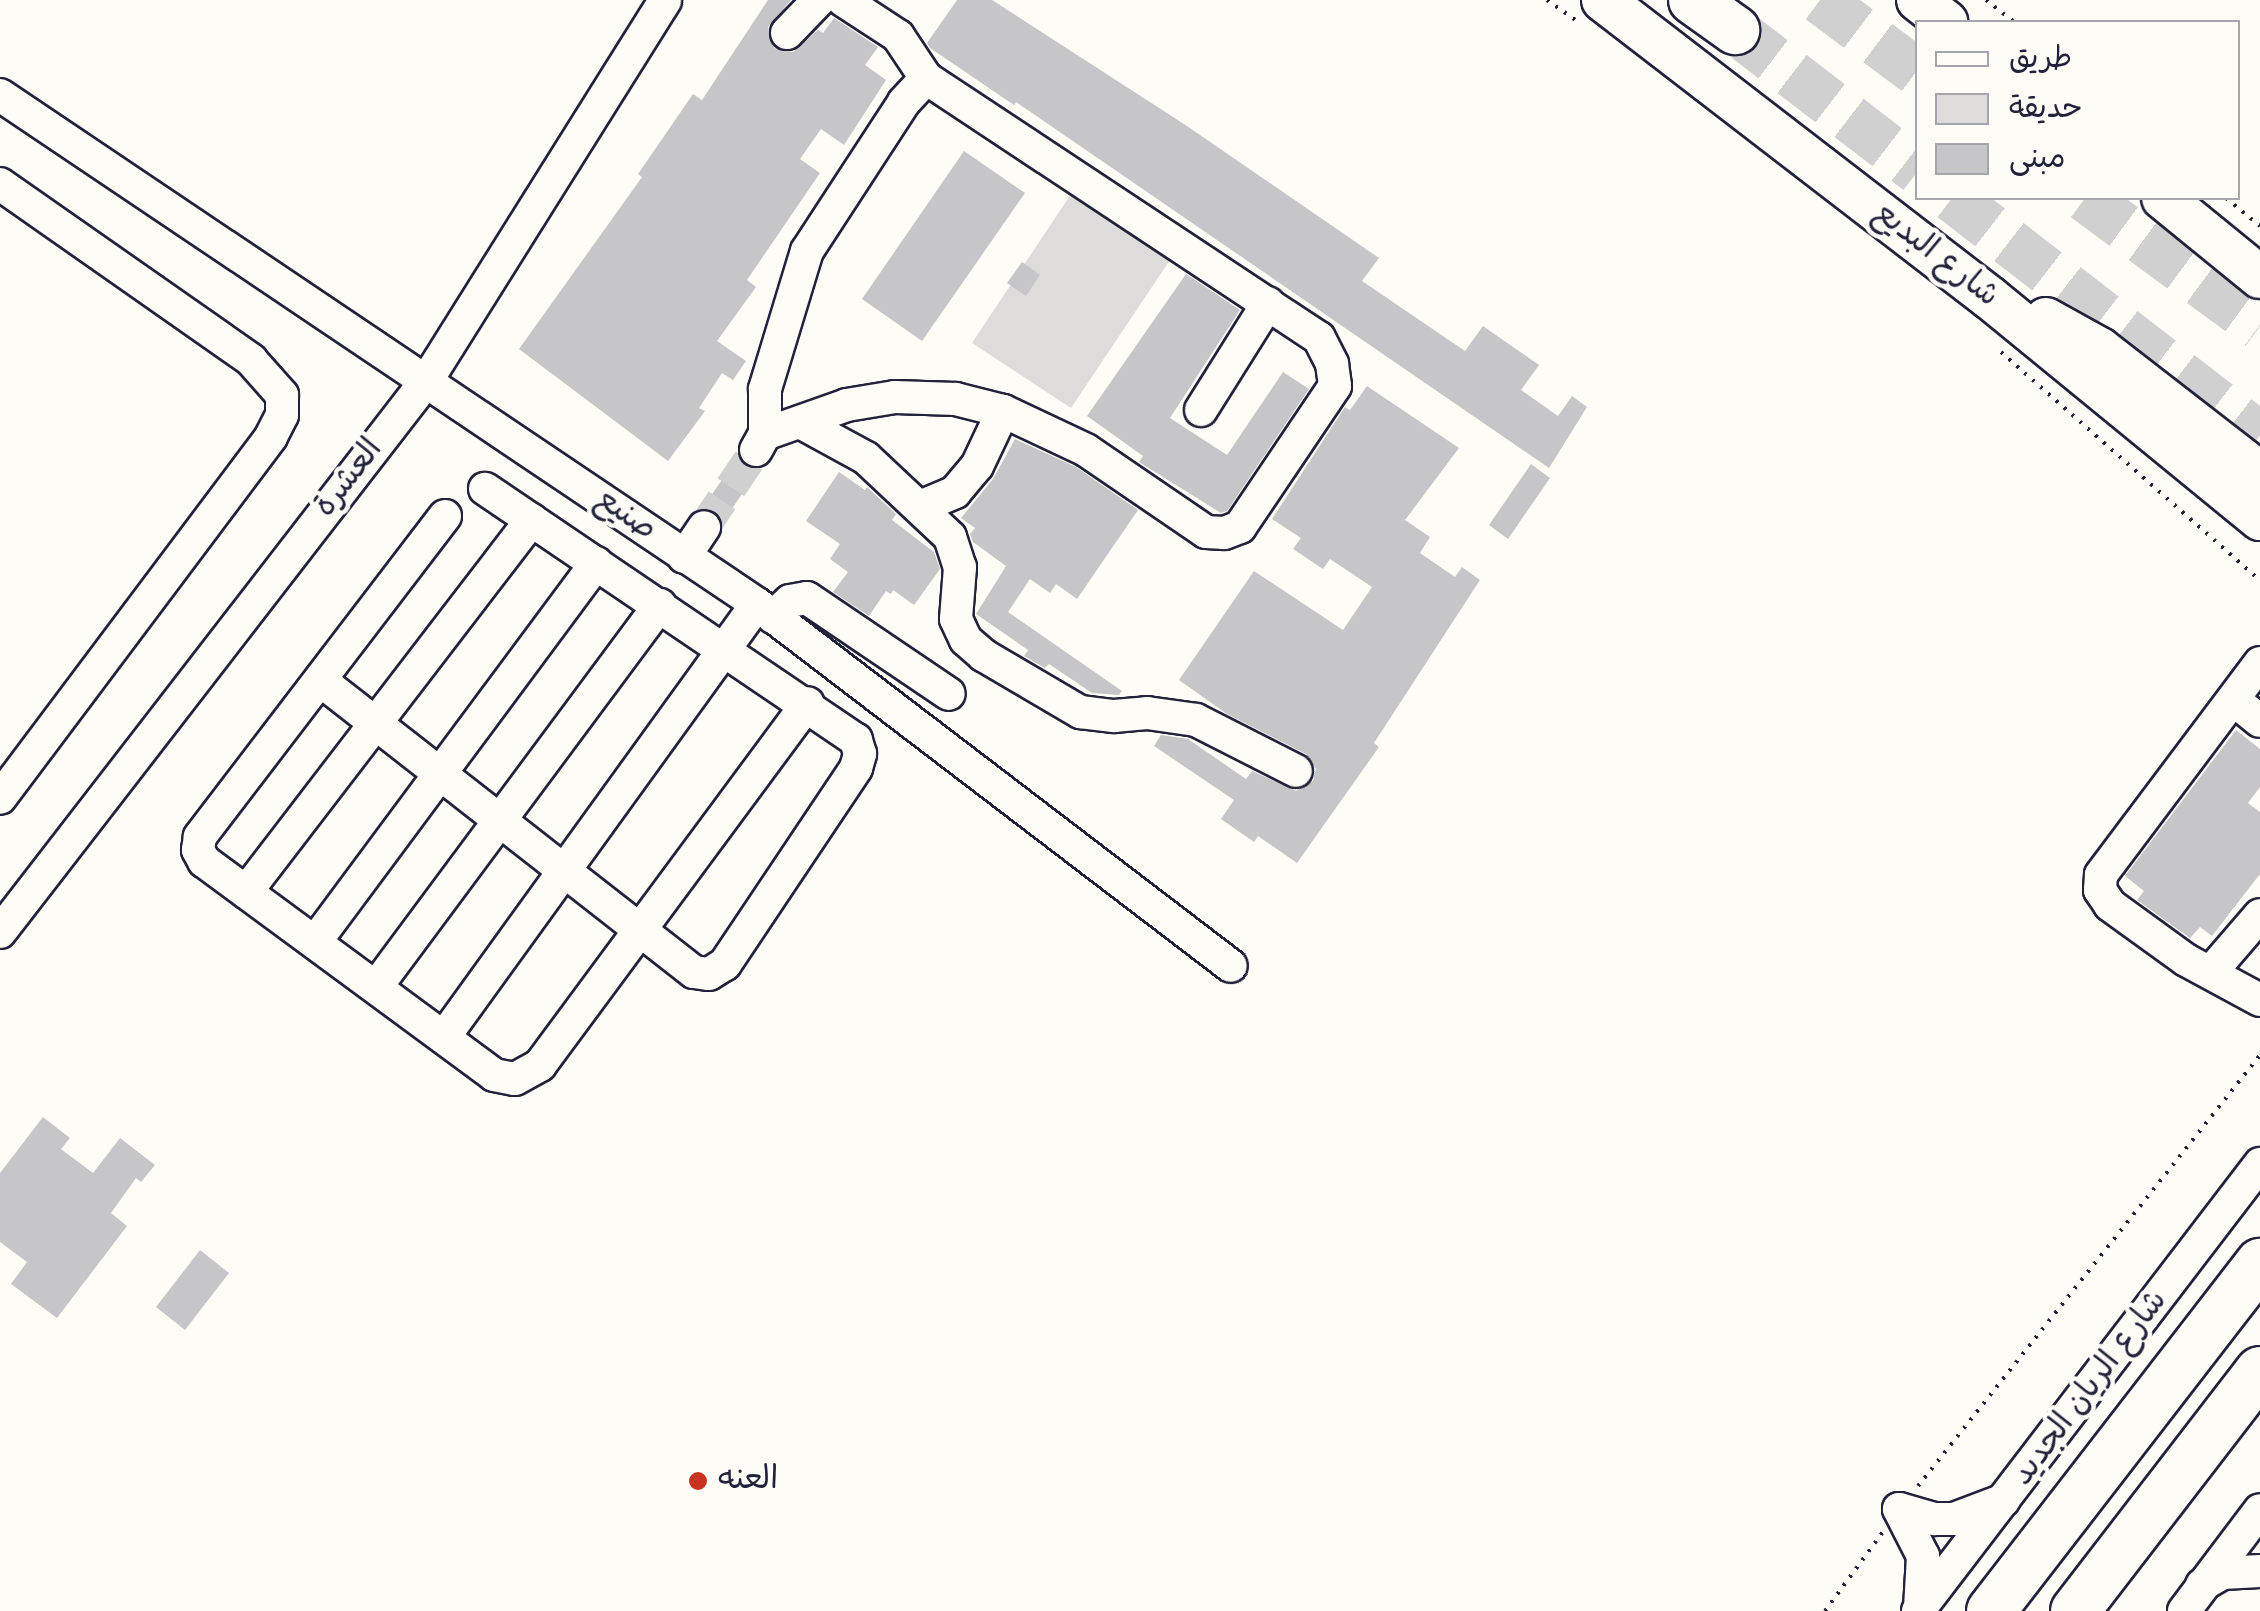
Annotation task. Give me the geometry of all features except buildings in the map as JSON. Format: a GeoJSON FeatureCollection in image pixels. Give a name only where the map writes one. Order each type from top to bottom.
{"type":"FeatureCollection","features":[{"type":"Feature","properties":{"kind":"highway"},"geometry":{"type":"LineString","coordinates":[[1693,0],[1735,30]]}},
{"type":"Feature","properties":{"kind":"highway","name":"شارع الريان الجديد"},"geometry":{"type":"LineString","coordinates":[[1991,1611],[2260,1263]]}},
{"type":"Feature","properties":{"kind":"highway"},"geometry":{"type":"LineString","coordinates":[[2074,1611],[2248,1387]]}},
{"type":"Feature","properties":{"kind":"highway"},"geometry":{"type":"LineString","coordinates":[[2111,1611],[2248,1387]]}},
{"type":"Feature","properties":{"kind":"main road"},"geometry":{"type":"LineString","coordinates":[[1918,0],[1943,20]]}},
{"type":"Feature","properties":{"kind":"main road","name":"شارع البديع"},"geometry":{"type":"LineString","coordinates":[[1596,14],[1990,298],[2260,519]]}},
{"type":"Feature","properties":{"kind":"main road"},"geometry":{"type":"LineString","coordinates":[[2164,200],[2260,277]]}},
{"type":"Feature","properties":{"kind":"main road"},"geometry":{"type":"LineString","coordinates":[[1990,298],[2077,334],[2260,473]]}},
{"type":"Feature","properties":{"kind":"street","name":"العشرة"},"geometry":{"type":"LineString","coordinates":[[0,932],[427,380],[665,0]]}},
{"type":"Feature","properties":{"kind":"street"},"geometry":{"type":"LineString","coordinates":[[787,32],[819,0]]}},
{"type":"Feature","properties":{"kind":"street"},"geometry":{"type":"LineString","coordinates":[[844,0],[898,36],[926,78],[1319,338],[1332,364],[1335,386],[1240,527],[1224,533],[1206,532],[1086,450],[1003,410],[956,399],[895,396],[847,405],[761,442],[765,390],[807,252],[904,102],[926,78]]}},
{"type":"Feature","properties":{"kind":"street","name":"صنيع"},"geometry":{"type":"LineString","coordinates":[[0,94],[765,611],[1231,966]]}},
{"type":"Feature","properties":{"kind":"street"},"geometry":{"type":"LineString","coordinates":[[0,184],[251,360],[282,395],[282,415],[271,438],[0,798]]}},
{"type":"Feature","properties":{"kind":"street"},"geometry":{"type":"LineString","coordinates":[[1201,410],[1268,303]]}},
{"type":"Feature","properties":{"kind":"street"},"geometry":{"type":"LineString","coordinates":[[920,507],[955,492],[977,466],[1003,410]]}},
{"type":"Feature","properties":{"kind":"street"},"geometry":{"type":"LineString","coordinates":[[800,422],[866,458],[950,537],[960,567],[956,620],[966,640],[983,656],[1080,712],[1196,720],[1296,771]]}},
{"type":"Feature","properties":{"kind":"street"},"geometry":{"type":"LineString","coordinates":[[320,680],[694,972],[709,974],[725,964],[859,761],[859,746],[852,734],[485,489]]}},
{"type":"Feature","properties":{"kind":"street"},"geometry":{"type":"LineString","coordinates":[[445,516],[200,838],[198,850],[204,861],[504,1079],[533,1072],[808,704]]}},
{"type":"Feature","properties":{"kind":"street"},"geometry":{"type":"LineString","coordinates":[[246,892],[531,520]]}},
{"type":"Feature","properties":{"kind":"street"},"geometry":{"type":"LineString","coordinates":[[684,556],[704,528]]}},
{"type":"Feature","properties":{"kind":"street"},"geometry":{"type":"LineString","coordinates":[[315,942],[596,563]]}},
{"type":"Feature","properties":{"kind":"street"},"geometry":{"type":"LineString","coordinates":[[444,1038],[726,649],[765,611],[798,597],[807,598],[949,694]]}},
{"type":"Feature","properties":{"kind":"street"},"geometry":{"type":"LineString","coordinates":[[376,987],[660,605]]}},
{"type":"Feature","properties":{"kind":"street"},"geometry":{"type":"LineString","coordinates":[[2260,663],[2102,875],[2100,890],[2110,905],[2186,960],[2260,1000]]}},
{"type":"Feature","properties":{"kind":"street"},"geometry":{"type":"LineString","coordinates":[[2234,700],[2260,722]]}},
{"type":"Feature","properties":{"kind":"street"},"geometry":{"type":"LineString","coordinates":[[2212,972],[2260,915]]}},
{"type":"Feature","properties":{"kind":"street","name":"شارع الريان الجديد"},"geometry":{"type":"LineString","coordinates":[[1919,1610],[2260,1164]]}},
{"type":"Feature","properties":{"kind":"street"},"geometry":{"type":"LineString","coordinates":[[1899,1509],[1935,1519],[1954,1518],[2006,1499]]}},
{"type":"Feature","properties":{"kind":"street"},"geometry":{"type":"LineString","coordinates":[[1899,1509],[1923,1556],[1919,1610]]}},
{"type":"Feature","properties":{"kind":"street"},"geometry":{"type":"LineString","coordinates":[[2193,1598],[2260,1510]]}},
{"type":"Feature","properties":{"kind":"street"},"geometry":{"type":"LineString","coordinates":[[2193,1598],[2223,1573],[2260,1571]]}},
{"type":"Feature","properties":{"kind":"path"},"geometry":{"type":"LineString","coordinates":[[1546,0],[1596,14]]}},
{"type":"Feature","properties":{"kind":"path"},"geometry":{"type":"LineString","coordinates":[[1986,0],[2011,20]]}},
{"type":"Feature","properties":{"kind":"path"},"geometry":{"type":"LineString","coordinates":[[2228,200],[2260,226]]}},
{"type":"Feature","properties":{"kind":"path"},"geometry":{"type":"LineString","coordinates":[[1989,342],[2260,580]]}},
{"type":"Feature","properties":{"kind":"path"},"geometry":{"type":"LineString","coordinates":[[1825,1611],[1899,1509],[2260,1054]]}},
{"type":"Feature","properties":{"kind":"green space"},"geometry":{"type":"Polygon","coordinates":[[[1071,194],[1170,260],[1071,408],[972,343],[1071,194]]]}},
{"type":"Feature","properties":{"kind":"tunnel"},"geometry":{"type":"LineString","coordinates":[[1820,0],[1915,71]]}},
{"type":"Feature","properties":{"kind":"tunnel"},"geometry":{"type":"LineString","coordinates":[[1735,30],[1915,169]]}},
{"type":"Feature","properties":{"kind":"tunnel"},"geometry":{"type":"LineString","coordinates":[[1955,200],[2260,436]]}},
{"type":"Feature","properties":{"kind":"tunnel"},"geometry":{"type":"LineString","coordinates":[[2088,200],[2260,327]]}},
{"type":"Feature","properties":{"kind":"tunnel"},"geometry":{"type":"LineString","coordinates":[[704,527],[756,450]]}},
{"type":"Feature","properties":{"kind":"place","name":"العنه"},"geometry":{"type":"Point","coordinates":[698,1481]}}]}
